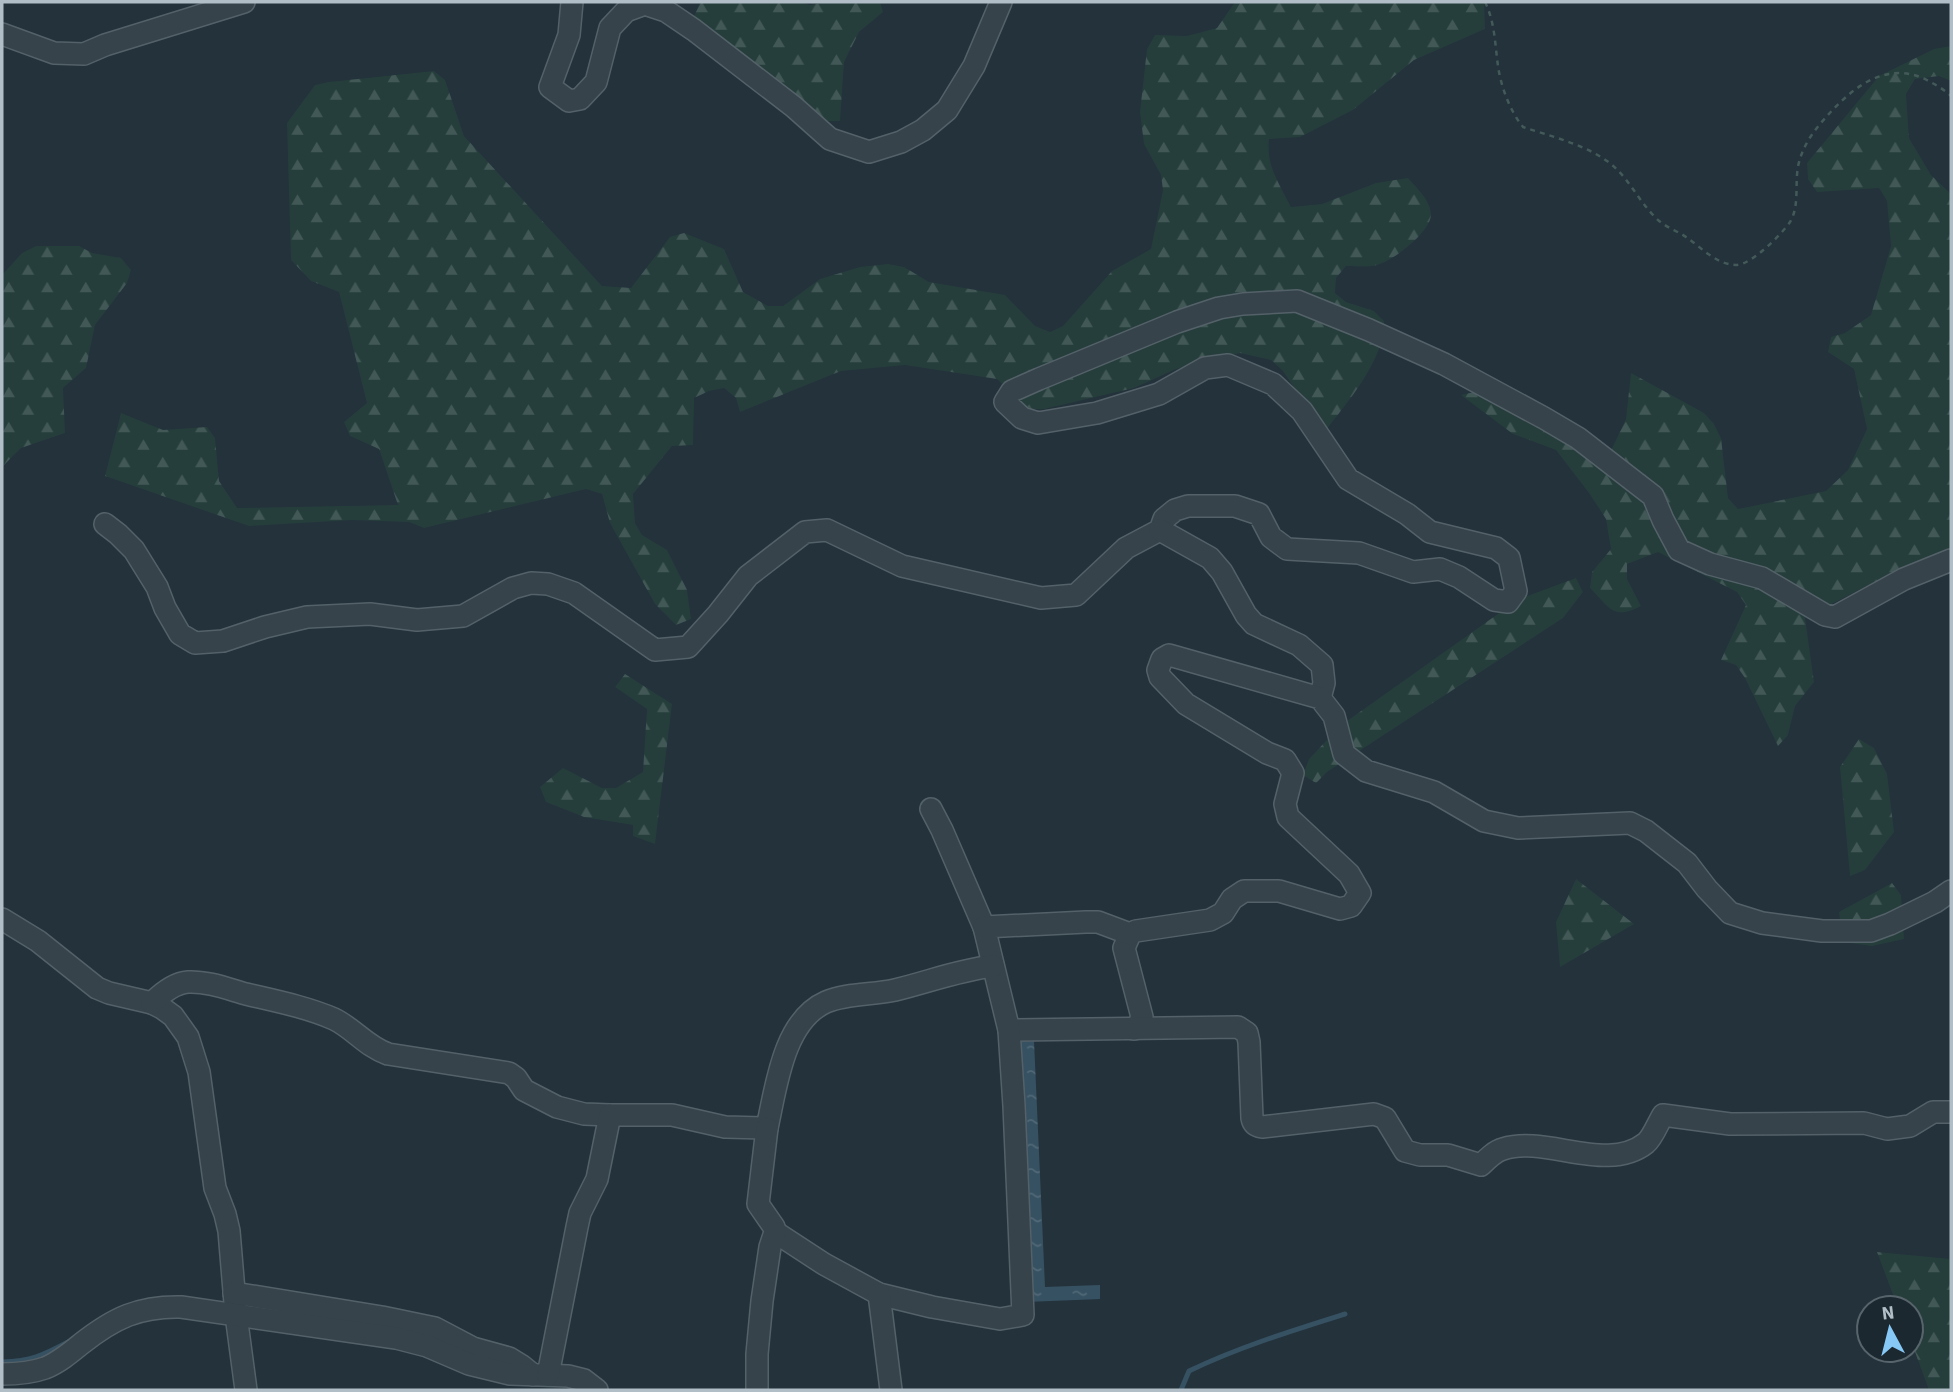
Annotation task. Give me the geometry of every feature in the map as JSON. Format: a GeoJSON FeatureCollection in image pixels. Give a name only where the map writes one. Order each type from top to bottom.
{"type":"FeatureCollection","features":[{"type":"Feature","properties":{"kind":"street"},"geometry":{"type":"LineString","coordinates":[[2,34],[54,53],[84,54],[244,2]]}},
{"type":"Feature","properties":{"kind":"street"},"geometry":{"type":"LineString","coordinates":[[572,2],[569,35],[550,87],[569,101],[580,99],[596,82],[610,28],[626,11],[645,4],[666,11],[694,30],[794,107],[830,139],[869,152],[901,142],[923,130],[947,110],[974,66],[1001,2]]}},
{"type":"Feature","properties":{"kind":"street"},"geometry":{"type":"LineString","coordinates":[[105,524],[134,550],[157,587],[180,634],[195,643],[223,641],[307,617],[370,614],[417,620],[463,616],[513,588],[531,583],[548,584],[574,593],[655,650],[688,647],[748,576],[805,533],[827,530],[902,566],[1041,598],[1076,595],[1126,548],[1160,530],[1164,519],[1175,510],[1188,506],[1235,506],[1258,514],[1271,537],[1287,549],[1359,553],[1413,572],[1440,569],[1459,577],[1494,600],[1508,602],[1516,591],[1509,558],[1496,548],[1430,532],[1407,514],[1348,479],[1302,411],[1273,384],[1228,365],[1205,368],[1159,394],[1097,413],[1038,423],[1022,418],[1005,402],[1012,391],[1177,322],[1219,308],[1297,301],[1444,364],[1578,438],[1653,496],[1679,550],[1710,564],[1762,578],[1825,615],[1835,617],[1904,579],[1951,560]]}},
{"type":"Feature","properties":{"kind":"street"},"geometry":{"type":"LineString","coordinates":[[1160,530],[1210,558],[1222,572],[1254,624],[1299,645],[1322,665],[1324,683],[1320,698]]}},
{"type":"Feature","properties":{"kind":"street"},"geometry":{"type":"LineString","coordinates":[[1134,1029],[1142,1017],[1124,948],[1130,934],[1147,928],[1210,920],[1223,913],[1232,899],[1244,891],[1279,891],[1340,909],[1351,906],[1360,893],[1349,874],[1288,817],[1285,804],[1293,773],[1285,760],[1267,753],[1186,704],[1160,677],[1158,670],[1162,659],[1169,655],[1320,698],[1334,716],[1345,754],[1366,771],[1434,792],[1485,821],[1518,828],[1630,823],[1646,831],[1687,863],[1707,890],[1730,913],[1762,923],[1822,931],[1871,931],[1935,902],[1951,891]]}},
{"type":"Feature","properties":{"kind":"street"},"geometry":{"type":"LineString","coordinates":[[931,809],[984,927],[1009,1030],[1023,1315],[1000,1319],[879,1294],[824,1264],[775,1232],[758,1204],[768,1128],[783,1058],[802,1022],[828,1001],[896,990],[975,968],[993,966]]}},
{"type":"Feature","properties":{"kind":"street"},"geometry":{"type":"LineString","coordinates":[[2,919],[38,941],[97,988],[152,1003],[173,1016],[188,1037],[200,1072],[215,1188],[229,1231],[246,1390]]}},
{"type":"Feature","properties":{"kind":"street"},"geometry":{"type":"LineString","coordinates":[[984,927],[1098,922],[1130,934]]}},
{"type":"Feature","properties":{"kind":"street"},"geometry":{"type":"LineString","coordinates":[[152,1003],[162,993],[179,984],[189,982],[218,986],[289,1004],[335,1020],[379,1051],[509,1073],[524,1090],[557,1107],[584,1114],[672,1115],[718,1126],[768,1128]]}},
{"type":"Feature","properties":{"kind":"street"},"geometry":{"type":"LineString","coordinates":[[1009,1030],[1242,1028],[1250,1042],[1252,1118],[1257,1126],[1374,1114],[1385,1118],[1405,1151],[1420,1155],[1448,1155],[1481,1165],[1500,1149],[1521,1146],[1609,1155],[1627,1152],[1648,1142],[1663,1115],[1730,1124],[1864,1123],[1887,1129],[1910,1126],[1933,1112],[1951,1112]]}},
{"type":"Feature","properties":{"kind":"street"},"geometry":{"type":"LineString","coordinates":[[540,1375],[579,1220],[585,1201],[597,1179],[610,1115]]}},
{"type":"Feature","properties":{"kind":"street"},"geometry":{"type":"LineString","coordinates":[[757,1390],[762,1301],[770,1247],[775,1232]]}},
{"type":"Feature","properties":{"kind":"street"},"geometry":{"type":"LineString","coordinates":[[234,1293],[435,1328],[473,1348],[517,1362],[540,1375]]}},
{"type":"Feature","properties":{"kind":"street"},"geometry":{"type":"LineString","coordinates":[[879,1294],[891,1390]]}},
{"type":"Feature","properties":{"kind":"street"},"geometry":{"type":"LineString","coordinates":[[2,1374],[47,1368],[123,1316],[154,1308],[181,1307],[415,1342],[469,1364],[510,1374],[568,1376],[590,1383],[597,1390]]}},
{"type":"Feature","properties":{"kind":"path"},"geometry":{"type":"LineString","coordinates":[[1486,2],[1492,19],[1500,79],[1516,119],[1523,127],[1582,148],[1606,160],[1624,175],[1654,217],[1666,227],[1685,236],[1709,255],[1737,265],[1761,252],[1790,222],[1796,207],[1795,191],[1804,148],[1813,133],[1844,97],[1866,81],[1899,72],[1917,75],[1951,96]]}},
{"type":"Feature","properties":{"kind":"green space"},"geometry":{"type":"Polygon","coordinates":[[[700,2],[801,2],[810,5],[827,2],[880,2],[883,12],[859,32],[844,62],[840,121],[822,121],[693,19],[700,2]]]}},
{"type":"Feature","properties":{"kind":"green space"},"geometry":{"type":"Polygon","coordinates":[[[1235,2],[1484,2],[1485,29],[1414,60],[1353,110],[1300,137],[1269,139],[1271,166],[1291,207],[1322,204],[1376,183],[1408,178],[1423,195],[1431,215],[1425,229],[1402,251],[1376,265],[1346,266],[1336,278],[1335,293],[1346,302],[1374,311],[1384,321],[1383,336],[1363,381],[1324,433],[1283,371],[1271,360],[1240,353],[1176,369],[1134,388],[1044,409],[1028,409],[997,379],[905,365],[841,371],[740,412],[736,398],[724,388],[709,391],[694,398],[693,445],[672,446],[633,494],[635,523],[642,535],[667,550],[687,590],[691,619],[676,625],[655,604],[610,523],[602,494],[586,489],[424,528],[409,522],[352,520],[249,526],[105,476],[121,413],[163,430],[207,427],[215,438],[219,481],[237,508],[398,505],[379,449],[350,436],[344,422],[367,403],[339,292],[311,281],[291,260],[287,123],[315,85],[434,71],[445,80],[464,136],[602,286],[631,288],[670,237],[684,233],[724,249],[743,292],[768,306],[783,306],[820,279],[860,267],[888,264],[904,267],[929,282],[1005,295],[1035,326],[1050,332],[1063,326],[1112,271],[1151,249],[1163,190],[1161,175],[1144,144],[1140,112],[1147,49],[1155,35],[1187,36],[1217,28],[1235,2]]]}},
{"type":"Feature","properties":{"kind":"green space"},"geometry":{"type":"Polygon","coordinates":[[[1951,46],[1951,81],[1939,76],[1915,79],[1906,94],[1909,138],[1931,175],[1951,194],[1951,552],[1870,584],[1805,618],[1814,682],[1795,706],[1788,735],[1778,746],[1745,678],[1736,665],[1721,660],[1746,605],[1737,592],[1658,552],[1627,564],[1627,579],[1641,606],[1624,612],[1612,610],[1590,588],[1592,572],[1611,549],[1606,519],[1589,493],[1556,450],[1513,434],[1461,395],[1474,392],[1503,402],[1606,461],[1626,419],[1631,373],[1704,413],[1714,424],[1721,438],[1728,498],[1738,509],[1826,491],[1848,470],[1867,429],[1854,369],[1828,352],[1831,337],[1845,333],[1871,315],[1891,246],[1887,201],[1879,188],[1817,192],[1808,179],[1807,163],[1879,76],[1934,49],[1951,46]]]}},
{"type":"Feature","properties":{"kind":"green space"},"geometry":{"type":"Polygon","coordinates":[[[36,246],[79,246],[92,253],[121,258],[131,270],[127,283],[95,325],[86,368],[63,388],[65,433],[21,448],[2,467],[2,275],[22,253],[36,246]]]}},
{"type":"Feature","properties":{"kind":"green space"},"geometry":{"type":"Polygon","coordinates":[[[1576,578],[1583,592],[1563,618],[1327,772],[1316,783],[1303,775],[1309,759],[1340,726],[1519,599],[1576,578]]]}},
{"type":"Feature","properties":{"kind":"green space"},"geometry":{"type":"Polygon","coordinates":[[[625,674],[672,704],[655,844],[633,836],[633,825],[584,817],[546,802],[540,787],[563,768],[602,788],[616,788],[643,772],[647,709],[615,687],[625,674]]]}},
{"type":"Feature","properties":{"kind":"green space"},"geometry":{"type":"Polygon","coordinates":[[[1859,739],[1874,748],[1887,774],[1894,832],[1865,870],[1850,876],[1840,767],[1859,739]]]}},
{"type":"Feature","properties":{"kind":"green space"},"geometry":{"type":"Polygon","coordinates":[[[1576,879],[1634,924],[1560,967],[1556,922],[1576,879]]]}},
{"type":"Feature","properties":{"kind":"green space"},"geometry":{"type":"Polygon","coordinates":[[[1892,883],[1901,895],[1904,939],[1872,946],[1843,942],[1839,912],[1892,883]]]}},
{"type":"Feature","properties":{"kind":"green space"},"geometry":{"type":"Polygon","coordinates":[[[1877,1252],[1951,1259],[1951,1390],[1929,1390],[1919,1364],[1925,1364],[1925,1294],[1893,1294],[1877,1252]]]}},
{"type":"Feature","properties":{"kind":"water"},"geometry":{"type":"Polygon","coordinates":[[[1034,1041],[1045,1287],[1100,1285],[1100,1299],[1026,1302],[1014,1042],[1034,1041]]]}},
{"type":"Feature","properties":{"kind":"waterway"},"geometry":{"type":"LineString","coordinates":[[1181,1390],[1189,1371],[1208,1362],[1345,1314]]}},
{"type":"Feature","properties":{"kind":"waterway"},"geometry":{"type":"LineString","coordinates":[[2,1362],[36,1357],[68,1342]]}}]}
